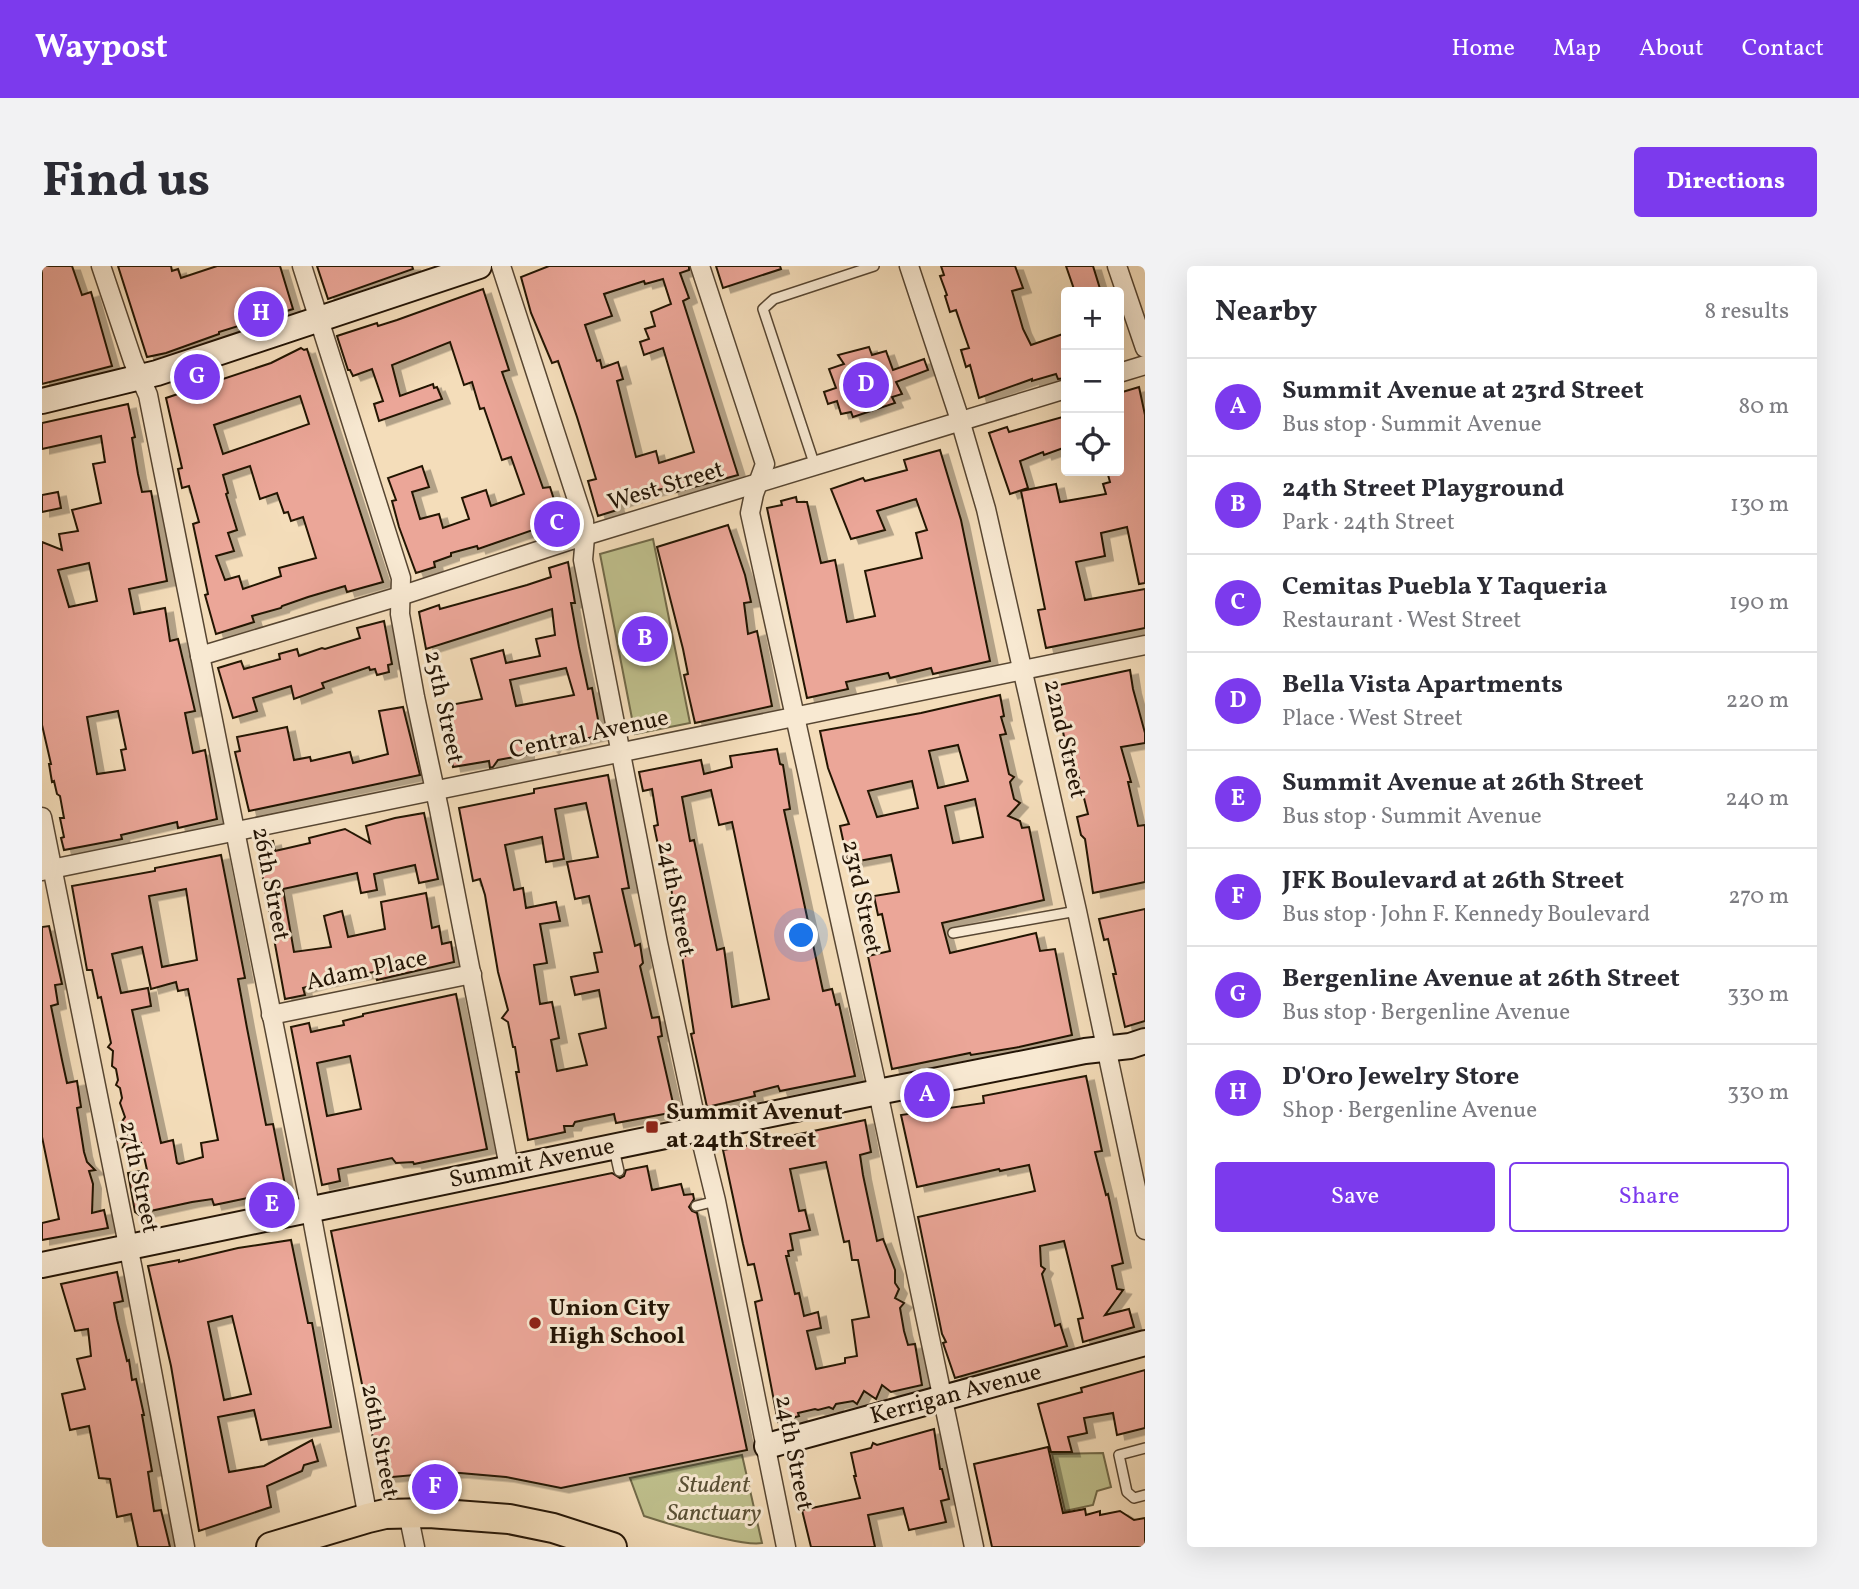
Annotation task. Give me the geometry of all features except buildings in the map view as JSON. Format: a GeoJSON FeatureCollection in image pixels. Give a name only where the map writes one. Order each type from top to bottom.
{"type":"FeatureCollection","features":[{"type":"Feature","properties":{"kind":"main road"},"geometry":{"type":"LineString","coordinates":[[271,1547],[368,1518],[408,1513],[509,1519],[553,1528],[612,1547]]}},
{"type":"Feature","properties":{"kind":"street","name":"26th Street"},"geometry":{"type":"LineString","coordinates":[[101,266],[150,402],[310,1210],[368,1518]]}},
{"type":"Feature","properties":{"kind":"street","name":"25th Street"},"geometry":{"type":"LineString","coordinates":[[302,266],[401,578],[402,626],[509,1167]]}},
{"type":"Feature","properties":{"kind":"street"},"geometry":{"type":"LineString","coordinates":[[42,401],[141,377],[479,266]]}},
{"type":"Feature","properties":{"kind":"street","name":"24th Street"},"geometry":{"type":"LineString","coordinates":[[501,266],[584,521],[583,560],[661,956],[716,1201],[786,1547]]}},
{"type":"Feature","properties":{"kind":"street","name":"23rd Street"},"geometry":{"type":"LineString","coordinates":[[700,266],[765,464],[750,513],[797,717],[974,1547]]}},
{"type":"Feature","properties":{"kind":"street","name":"22nd Street"},"geometry":{"type":"LineString","coordinates":[[909,266],[986,509],[1077,911],[1145,1230]]}},
{"type":"Feature","properties":{"kind":"street"},"geometry":{"type":"LineString","coordinates":[[1117,266],[1145,348]]}},
{"type":"Feature","properties":{"kind":"street"},"geometry":{"type":"LineString","coordinates":[[1124,371],[1145,365]]}},
{"type":"Feature","properties":{"kind":"street","name":"West Street"},"geometry":{"type":"LineString","coordinates":[[200,656],[1061,390]]}},
{"type":"Feature","properties":{"kind":"street","name":"Central Avenue"},"geometry":{"type":"LineString","coordinates":[[47,870],[1145,645]]}},
{"type":"Feature","properties":{"kind":"street","name":"27th Street"},"geometry":{"type":"LineString","coordinates":[[42,817],[47,870],[127,1247],[185,1547]]}},
{"type":"Feature","properties":{"kind":"street","name":"Adam Place"},"geometry":{"type":"LineString","coordinates":[[271,1015],[472,974]]}},
{"type":"Feature","properties":{"kind":"street","name":"Summit Avenue"},"geometry":{"type":"LineString","coordinates":[[42,1265],[878,1092],[1145,1041]]}},
{"type":"Feature","properties":{"kind":"street","name":"Kerrigan Avenue"},"geometry":{"type":"LineString","coordinates":[[766,1446],[1145,1343]]}},
{"type":"Feature","properties":{"kind":"street","name":"26th Street"},"geometry":{"type":"LineString","coordinates":[[408,1513],[415,1547]]}},
{"type":"Feature","properties":{"kind":"lane"},"geometry":{"type":"LineString","coordinates":[[815,466],[763,309],[774,299],[874,266]]}},
{"type":"Feature","properties":{"kind":"lane"},"geometry":{"type":"LineString","coordinates":[[953,933],[1077,911]]}},
{"type":"Feature","properties":{"kind":"lane"},"geometry":{"type":"LineString","coordinates":[[613,1146],[619,1171]]}},
{"type":"Feature","properties":{"kind":"lane"},"geometry":{"type":"LineString","coordinates":[[696,1206],[716,1201]]}},
{"type":"Feature","properties":{"kind":"lane"},"geometry":{"type":"LineString","coordinates":[[1145,1448],[1119,1455],[1128,1492],[1134,1498],[1145,1495]]}},
{"type":"Feature","properties":{"kind":"green space"},"geometry":{"type":"Polygon","coordinates":[[[653,539],[690,723],[635,734],[600,554],[653,539]]]}},
{"type":"Feature","properties":{"kind":"green space"},"geometry":{"type":"Polygon","coordinates":[[[1103,1453],[1111,1487],[1097,1491],[1093,1505],[1065,1511],[1052,1454],[1103,1453]]]}},
{"type":"Feature","properties":{"kind":"green space","name":"Student Sanctuary"},"geometry":{"type":"Polygon","coordinates":[[[742,1455],[762,1543],[738,1542],[644,1516],[630,1478],[742,1455]]]}},
{"type":"Feature","properties":{"kind":"place","name":"D'Oro Jewelry Store"},"geometry":{"type":"Point","coordinates":[261,314]}},
{"type":"Feature","properties":{"kind":"place","name":"Bergenline Avenue at 26th Street"},"geometry":{"type":"Point","coordinates":[197,377]}},
{"type":"Feature","properties":{"kind":"place","name":"Bella Vista Apartments"},"geometry":{"type":"Point","coordinates":[866,385]}},
{"type":"Feature","properties":{"kind":"place","name":"Cemitas Puebla Y Taqueria"},"geometry":{"type":"Point","coordinates":[557,524]}},
{"type":"Feature","properties":{"kind":"place","name":"24th Street Playground"},"geometry":{"type":"Point","coordinates":[645,639]}},
{"type":"Feature","properties":{"kind":"place","name":"Summit Avenue at 23rd Street"},"geometry":{"type":"Point","coordinates":[927,1095]}},
{"type":"Feature","properties":{"kind":"place","name":"Summit Avenut at 24th Street"},"geometry":{"type":"Point","coordinates":[652,1127]}},
{"type":"Feature","properties":{"kind":"place","name":"Summit Avenue at 26th Street"},"geometry":{"type":"Point","coordinates":[272,1205]}},
{"type":"Feature","properties":{"kind":"place","name":"Union City High School"},"geometry":{"type":"Point","coordinates":[535,1323]}},
{"type":"Feature","properties":{"kind":"place","name":"JFK Boulevard at 26th Street"},"geometry":{"type":"Point","coordinates":[435,1487]}}]}
